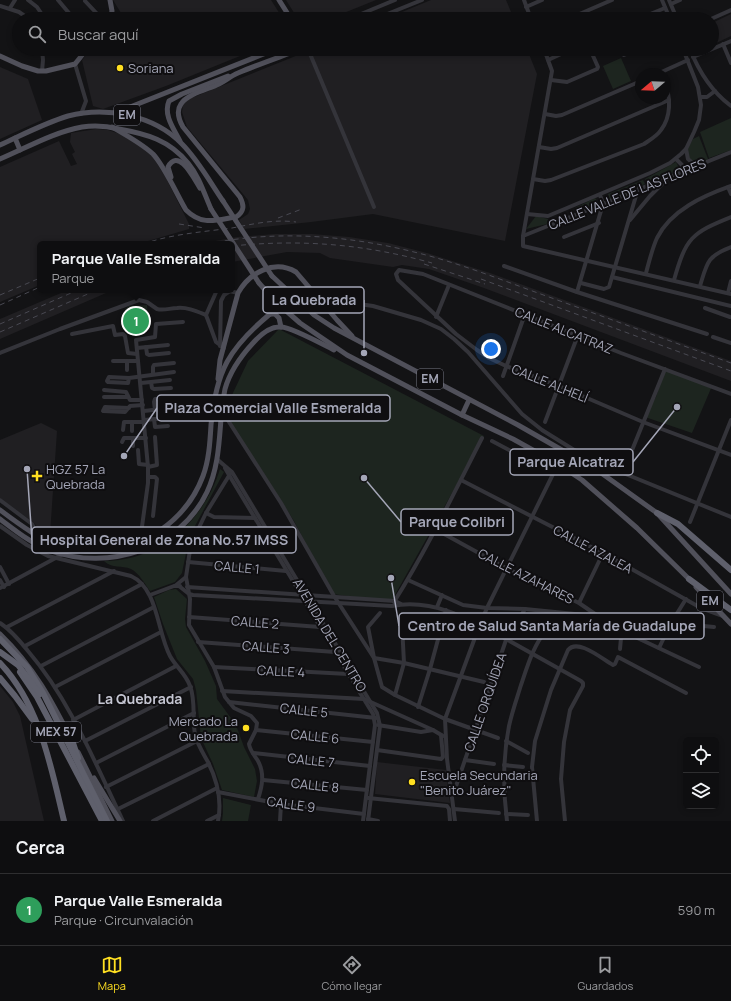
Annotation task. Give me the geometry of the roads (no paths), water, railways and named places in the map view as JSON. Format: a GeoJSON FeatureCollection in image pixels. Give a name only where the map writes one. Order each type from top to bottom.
{"type":"FeatureCollection","features":[{"type":"Feature","properties":{"kind":"highway"},"geometry":{"type":"LineString","coordinates":[[657,513],[678,524],[731,570]]}},
{"type":"Feature","properties":{"kind":"highway"},"geometry":{"type":"LineString","coordinates":[[689,579],[731,610]]}},
{"type":"Feature","properties":{"kind":"highway"},"geometry":{"type":"LineString","coordinates":[[0,639],[26,667],[52,710],[107,821]]}},
{"type":"Feature","properties":{"kind":"highway"},"geometry":{"type":"LineString","coordinates":[[0,651],[10,658],[22,670],[52,710]]}},
{"type":"Feature","properties":{"kind":"highway","name":"MEX 57"},"geometry":{"type":"LineString","coordinates":[[0,651],[19,671],[37,697],[102,821]]}},
{"type":"Feature","properties":{"kind":"highway","name":"MEX 57"},"geometry":{"type":"LineString","coordinates":[[0,663],[12,676],[22,691],[39,730],[46,750],[64,821]]}},
{"type":"Feature","properties":{"kind":"highway"},"geometry":{"type":"LineString","coordinates":[[0,678],[15,696],[39,730]]}},
{"type":"Feature","properties":{"kind":"highway"},"geometry":{"type":"LineString","coordinates":[[72,740],[92,803]]}},
{"type":"Feature","properties":{"kind":"main road"},"geometry":{"type":"LineString","coordinates":[[110,0],[112,12]]}},
{"type":"Feature","properties":{"kind":"main road"},"geometry":{"type":"LineString","coordinates":[[279,0],[287,12]]}},
{"type":"Feature","properties":{"kind":"main road"},"geometry":{"type":"LineString","coordinates":[[0,56],[22,66],[42,71],[76,64],[82,56]]}},
{"type":"Feature","properties":{"kind":"main road"},"geometry":{"type":"LineString","coordinates":[[115,113],[259,56]]}},
{"type":"Feature","properties":{"kind":"main road"},"geometry":{"type":"LineString","coordinates":[[182,143],[168,118],[166,110],[169,101],[182,94],[217,80],[283,56]]}},
{"type":"Feature","properties":{"kind":"main road"},"geometry":{"type":"LineString","coordinates":[[112,127],[135,140],[154,155],[191,216],[202,220],[236,217],[244,209],[240,197],[183,127],[179,120],[178,113],[182,102],[186,98],[219,84],[236,74],[250,60]]}},
{"type":"Feature","properties":{"kind":"main road","name":"EM"},"geometry":{"type":"LineString","coordinates":[[0,144],[68,116],[99,112],[115,113],[150,122],[164,129],[182,143],[201,167],[272,276],[314,315],[334,328],[597,470],[657,513],[731,594]]}},
{"type":"Feature","properties":{"kind":"main road","name":"EM"},"geometry":{"type":"LineString","coordinates":[[0,159],[50,137],[82,127],[112,127],[144,133],[160,140],[177,152],[188,163],[199,179],[211,208],[232,241]]}},
{"type":"Feature","properties":{"kind":"main road"},"geometry":{"type":"LineString","coordinates":[[15,138],[20,150]]}},
{"type":"Feature","properties":{"kind":"main road"},"geometry":{"type":"LineString","coordinates":[[176,193],[168,167],[173,161],[177,160],[182,162],[187,168],[206,196]]}},
{"type":"Feature","properties":{"kind":"main road","name":"EM"},"geometry":{"type":"LineString","coordinates":[[235,246],[259,283],[285,311],[347,355],[462,415],[513,439],[558,464],[582,480],[637,528],[689,579],[731,624]]}},
{"type":"Feature","properties":{"kind":"main road"},"geometry":{"type":"LineString","coordinates":[[0,510],[24,528],[38,536],[66,548],[86,551],[125,547],[154,535],[178,516],[196,493],[204,474],[208,457],[212,416],[222,347],[238,293],[243,285],[256,274],[273,267],[289,267],[296,272],[337,320],[356,339]]}},
{"type":"Feature","properties":{"kind":"main road"},"geometry":{"type":"LineString","coordinates":[[265,290],[270,305],[270,314]]}},
{"type":"Feature","properties":{"kind":"main road"},"geometry":{"type":"LineString","coordinates":[[217,384],[230,355],[252,329],[270,314],[275,314],[279,318],[281,327]]}},
{"type":"Feature","properties":{"kind":"main road"},"geometry":{"type":"LineString","coordinates":[[0,519],[28,542],[63,554],[83,558],[117,557],[143,550],[168,537],[186,523],[201,504],[218,460],[222,410],[225,390],[229,377],[236,364],[256,339],[268,330],[281,327],[347,355]]}},
{"type":"Feature","properties":{"kind":"main road"},"geometry":{"type":"LineString","coordinates":[[462,415],[469,400]]}},
{"type":"Feature","properties":{"kind":"main road"},"geometry":{"type":"LineString","coordinates":[[0,634],[28,664],[46,691],[112,821]]}},
{"type":"Feature","properties":{"kind":"main road"},"geometry":{"type":"LineString","coordinates":[[83,762],[122,821]]}},
{"type":"Feature","properties":{"kind":"street"},"geometry":{"type":"LineString","coordinates":[[10,8],[15,0]]}},
{"type":"Feature","properties":{"kind":"street"},"geometry":{"type":"LineString","coordinates":[[28,0],[40,12]]}},
{"type":"Feature","properties":{"kind":"street"},"geometry":{"type":"LineString","coordinates":[[58,0],[68,12]]}},
{"type":"Feature","properties":{"kind":"street"},"geometry":{"type":"LineString","coordinates":[[366,12],[395,0]]}},
{"type":"Feature","properties":{"kind":"street"},"geometry":{"type":"LineString","coordinates":[[392,12],[422,0]]}},
{"type":"Feature","properties":{"kind":"street"},"geometry":{"type":"LineString","coordinates":[[524,0],[528,12]]}},
{"type":"Feature","properties":{"kind":"street"},"geometry":{"type":"LineString","coordinates":[[526,7],[542,0]]}},
{"type":"Feature","properties":{"kind":"street"},"geometry":{"type":"LineString","coordinates":[[584,12],[612,0]]}},
{"type":"Feature","properties":{"kind":"street"},"geometry":{"type":"LineString","coordinates":[[662,0],[667,12]]}},
{"type":"Feature","properties":{"kind":"street"},"geometry":{"type":"LineString","coordinates":[[674,12],[670,2],[680,0]]}},
{"type":"Feature","properties":{"kind":"street"},"geometry":{"type":"LineString","coordinates":[[85,1],[95,12]]}},
{"type":"Feature","properties":{"kind":"street"},"geometry":{"type":"LineString","coordinates":[[0,6],[20,12]]}},
{"type":"Feature","properties":{"kind":"street"},"geometry":{"type":"LineString","coordinates":[[655,12],[665,8]]}},
{"type":"Feature","properties":{"kind":"street"},"geometry":{"type":"LineString","coordinates":[[719,15],[731,10]]}},
{"type":"Feature","properties":{"kind":"street"},"geometry":{"type":"LineString","coordinates":[[719,46],[731,41]]}},
{"type":"Feature","properties":{"kind":"street"},"geometry":{"type":"LineString","coordinates":[[723,44],[731,63]]}},
{"type":"Feature","properties":{"kind":"street"},"geometry":{"type":"LineString","coordinates":[[42,56],[42,71]]}},
{"type":"Feature","properties":{"kind":"street"},"geometry":{"type":"LineString","coordinates":[[311,56],[374,207]]}},
{"type":"Feature","properties":{"kind":"street"},"geometry":{"type":"LineString","coordinates":[[547,56],[552,71],[551,80],[523,236],[523,246],[729,293],[731,281]]}},
{"type":"Feature","properties":{"kind":"street"},"geometry":{"type":"LineString","coordinates":[[548,60],[557,56]]}},
{"type":"Feature","properties":{"kind":"street"},"geometry":{"type":"LineString","coordinates":[[551,80],[567,82],[596,69],[598,67],[593,56]]}},
{"type":"Feature","properties":{"kind":"street"},"geometry":{"type":"LineString","coordinates":[[686,56],[695,78],[700,97],[707,97],[715,91]]}},
{"type":"Feature","properties":{"kind":"street"},"geometry":{"type":"LineString","coordinates":[[693,57],[703,77],[731,106]]}},
{"type":"Feature","properties":{"kind":"street"},"geometry":{"type":"LineString","coordinates":[[671,68],[688,60]]}},
{"type":"Feature","properties":{"kind":"street"},"geometry":{"type":"LineString","coordinates":[[76,64],[86,101],[81,114]]}},
{"type":"Feature","properties":{"kind":"street"},"geometry":{"type":"LineString","coordinates":[[545,114],[556,116],[562,115],[635,84]]}},
{"type":"Feature","properties":{"kind":"street","name":"CALLE VALLE DE LAS FLORES"},"geometry":{"type":"LineString","coordinates":[[527,214],[548,216],[663,167],[676,159],[686,149],[699,120],[701,105],[700,97]]}},
{"type":"Feature","properties":{"kind":"street"},"geometry":{"type":"LineString","coordinates":[[539,147],[551,149],[557,148],[660,104]]}},
{"type":"Feature","properties":{"kind":"street"},"geometry":{"type":"LineString","coordinates":[[534,179],[545,182],[644,144],[662,130],[669,111],[669,104]]}},
{"type":"Feature","properties":{"kind":"street"},"geometry":{"type":"LineString","coordinates":[[686,149],[688,159],[696,166]]}},
{"type":"Feature","properties":{"kind":"street","name":"CALLE VALLE DE LAS FLORES"},"geometry":{"type":"LineString","coordinates":[[523,236],[731,152]]}},
{"type":"Feature","properties":{"kind":"street"},"geometry":{"type":"LineString","coordinates":[[676,159],[682,165],[683,171]]}},
{"type":"Feature","properties":{"kind":"street"},"geometry":{"type":"LineString","coordinates":[[628,222],[650,196],[670,177]]}},
{"type":"Feature","properties":{"kind":"street"},"geometry":{"type":"LineString","coordinates":[[646,273],[657,238],[668,222],[690,204],[730,186],[731,194]]}},
{"type":"Feature","properties":{"kind":"street"},"geometry":{"type":"LineString","coordinates":[[581,283],[607,289],[609,287],[638,189]]}},
{"type":"Feature","properties":{"kind":"street"},"geometry":{"type":"LineString","coordinates":[[577,292],[599,223],[603,204],[600,195]]}},
{"type":"Feature","properties":{"kind":"street"},"geometry":{"type":"LineString","coordinates":[[548,216],[552,225]]}},
{"type":"Feature","properties":{"kind":"street"},"geometry":{"type":"LineString","coordinates":[[674,280],[680,257],[690,240],[704,229],[731,217]]}},
{"type":"Feature","properties":{"kind":"street"},"geometry":{"type":"LineString","coordinates":[[564,237],[599,223]]}},
{"type":"Feature","properties":{"kind":"street"},"geometry":{"type":"LineString","coordinates":[[700,286],[706,266],[711,258],[731,247]]}},
{"type":"Feature","properties":{"kind":"street"},"geometry":{"type":"LineString","coordinates":[[504,266],[577,292],[707,334]]}},
{"type":"Feature","properties":{"kind":"street","name":"CALLE ALCATRAZ"},"geometry":{"type":"LineString","coordinates":[[397,272],[399,270],[423,274],[621,353],[665,368],[731,394]]}},
{"type":"Feature","properties":{"kind":"street","name":"CALLE ALHELÍ"},"geometry":{"type":"LineString","coordinates":[[397,272],[396,277],[398,280],[435,315],[477,350],[506,366],[560,386],[643,422],[731,455]]}},
{"type":"Feature","properties":{"kind":"street"},"geometry":{"type":"LineString","coordinates":[[612,277],[731,306]]}},
{"type":"Feature","properties":{"kind":"street"},"geometry":{"type":"LineString","coordinates":[[429,324],[435,315],[448,285]]}},
{"type":"Feature","properties":{"kind":"street"},"geometry":{"type":"LineString","coordinates":[[215,293],[206,315],[216,342],[222,347]]}},
{"type":"Feature","properties":{"kind":"street"},"geometry":{"type":"LineString","coordinates":[[222,347],[221,301],[226,293]]}},
{"type":"Feature","properties":{"kind":"street"},"geometry":{"type":"LineString","coordinates":[[0,353],[139,300],[147,302],[161,310],[186,308],[196,310],[206,315]]}},
{"type":"Feature","properties":{"kind":"street"},"geometry":{"type":"LineString","coordinates":[[299,302],[345,302],[373,306],[421,320],[441,329],[468,352],[530,422],[587,458],[597,470],[624,473],[731,517]]}},
{"type":"Feature","properties":{"kind":"street"},"geometry":{"type":"LineString","coordinates":[[705,308],[731,316],[729,322]]}},
{"type":"Feature","properties":{"kind":"street"},"geometry":{"type":"LineString","coordinates":[[503,376],[525,314]]}},
{"type":"Feature","properties":{"kind":"street"},"geometry":{"type":"LineString","coordinates":[[140,541],[148,478],[148,466],[144,411],[136,340],[155,337],[156,324],[183,322]]}},
{"type":"Feature","properties":{"kind":"street"},"geometry":{"type":"LineString","coordinates":[[72,334],[113,326],[115,335],[123,334],[125,336],[128,353],[137,354]]}},
{"type":"Feature","properties":{"kind":"street"},"geometry":{"type":"LineString","coordinates":[[545,422],[560,386],[578,335]]}},
{"type":"Feature","properties":{"kind":"street"},"geometry":{"type":"LineString","coordinates":[[713,337],[731,343]]}},
{"type":"Feature","properties":{"kind":"street"},"geometry":{"type":"LineString","coordinates":[[137,348],[168,345]]}},
{"type":"Feature","properties":{"kind":"street"},"geometry":{"type":"LineString","coordinates":[[146,347],[147,354],[149,355],[169,353]]}},
{"type":"Feature","properties":{"kind":"street"},"geometry":{"type":"LineString","coordinates":[[113,361],[138,361]]}},
{"type":"Feature","properties":{"kind":"street"},"geometry":{"type":"LineString","coordinates":[[127,361],[127,370]]}},
{"type":"Feature","properties":{"kind":"street"},"geometry":{"type":"LineString","coordinates":[[153,374],[154,365],[174,363]]}},
{"type":"Feature","properties":{"kind":"street"},"geometry":{"type":"LineString","coordinates":[[626,465],[665,368]]}},
{"type":"Feature","properties":{"kind":"street"},"geometry":{"type":"LineString","coordinates":[[129,378],[128,383],[107,381],[109,377],[129,378],[174,372]]}},
{"type":"Feature","properties":{"kind":"street"},"geometry":{"type":"LineString","coordinates":[[140,383],[170,380]]}},
{"type":"Feature","properties":{"kind":"street"},"geometry":{"type":"LineString","coordinates":[[151,382],[154,390],[172,388]]}},
{"type":"Feature","properties":{"kind":"street"},"geometry":{"type":"LineString","coordinates":[[104,390],[126,392],[130,400],[143,403]]}},
{"type":"Feature","properties":{"kind":"street"},"geometry":{"type":"LineString","coordinates":[[104,397],[128,397]]}},
{"type":"Feature","properties":{"kind":"street"},"geometry":{"type":"LineString","coordinates":[[155,410],[155,399],[170,398]]}},
{"type":"Feature","properties":{"kind":"street"},"geometry":{"type":"LineString","coordinates":[[129,408],[105,407],[103,411],[125,412],[129,408],[130,406],[143,403]]}},
{"type":"Feature","properties":{"kind":"street"},"geometry":{"type":"LineString","coordinates":[[144,411],[170,408]]}},
{"type":"Feature","properties":{"kind":"street"},"geometry":{"type":"LineString","coordinates":[[222,410],[281,503],[334,596],[374,658],[404,663],[484,682]]}},
{"type":"Feature","properties":{"kind":"street"},"geometry":{"type":"LineString","coordinates":[[123,430],[124,422],[168,418]]}},
{"type":"Feature","properties":{"kind":"street"},"geometry":{"type":"LineString","coordinates":[[154,419],[155,427],[168,426]]}},
{"type":"Feature","properties":{"kind":"street"},"geometry":{"type":"LineString","coordinates":[[690,522],[731,420]]}},
{"type":"Feature","properties":{"kind":"street"},"geometry":{"type":"LineString","coordinates":[[132,422],[132,431]]}},
{"type":"Feature","properties":{"kind":"street"},"geometry":{"type":"LineString","coordinates":[[138,450],[139,464],[148,466],[157,464],[155,437]]}},
{"type":"Feature","properties":{"kind":"street"},"geometry":{"type":"LineString","coordinates":[[122,442],[124,438],[146,438]]}},
{"type":"Feature","properties":{"kind":"street"},"geometry":{"type":"LineString","coordinates":[[133,438],[133,446]]}},
{"type":"Feature","properties":{"kind":"street"},"geometry":{"type":"LineString","coordinates":[[392,606],[408,580],[482,438]]}},
{"type":"Feature","properties":{"kind":"street"},"geometry":{"type":"LineString","coordinates":[[492,441],[553,473]]}},
{"type":"Feature","properties":{"kind":"street","name":"AVENIDA DEL CENTRO"},"geometry":{"type":"LineString","coordinates":[[218,460],[230,474],[370,701],[377,718],[378,725],[377,750],[368,820]]}},
{"type":"Feature","properties":{"kind":"street"},"geometry":{"type":"LineString","coordinates":[[377,750],[441,759],[443,758],[445,719],[480,624],[558,464]]}},
{"type":"Feature","properties":{"kind":"street"},"geometry":{"type":"LineString","coordinates":[[230,474],[206,513],[193,540],[186,578],[190,602],[188,625],[214,667],[222,691],[229,702],[240,712],[255,719],[257,723],[256,730],[249,744],[259,763],[263,780],[258,799]]}},
{"type":"Feature","properties":{"kind":"street","name":"AVENIDA DEL CENTRO"},"geometry":{"type":"LineString","coordinates":[[230,474],[286,571],[304,595]]}},
{"type":"Feature","properties":{"kind":"street"},"geometry":{"type":"LineString","coordinates":[[148,478],[155,477],[157,480],[153,516]]}},
{"type":"Feature","properties":{"kind":"street","name":"CALLE AZALEA"},"geometry":{"type":"LineString","coordinates":[[460,480],[603,553],[701,608],[725,617]]}},
{"type":"Feature","properties":{"kind":"street"},"geometry":{"type":"LineString","coordinates":[[0,500],[32,524],[38,536]]}},
{"type":"Feature","properties":{"kind":"street"},"geometry":{"type":"LineString","coordinates":[[206,513],[214,517],[255,518]]}},
{"type":"Feature","properties":{"kind":"street"},"geometry":{"type":"LineString","coordinates":[[0,526],[56,558],[115,571],[134,577],[142,584],[150,595],[168,653],[176,666],[186,676],[191,688],[194,729],[197,741],[209,764],[218,790],[218,821]]}},
{"type":"Feature","properties":{"kind":"street","name":"CALLE AZAHARES"},"geometry":{"type":"LineString","coordinates":[[435,529],[506,568],[580,603],[614,627],[699,667]]}},
{"type":"Feature","properties":{"kind":"street"},"geometry":{"type":"LineString","coordinates":[[193,540],[272,547]]}},
{"type":"Feature","properties":{"kind":"street"},"geometry":{"type":"LineString","coordinates":[[580,603],[603,553]]}},
{"type":"Feature","properties":{"kind":"street"},"geometry":{"type":"LineString","coordinates":[[0,580],[2,588],[63,554]]}},
{"type":"Feature","properties":{"kind":"street","name":"CALLE 1"},"geometry":{"type":"LineString","coordinates":[[188,562],[286,571]]}},
{"type":"Feature","properties":{"kind":"street"},"geometry":{"type":"LineString","coordinates":[[0,567],[9,584]]}},
{"type":"Feature","properties":{"kind":"street"},"geometry":{"type":"LineString","coordinates":[[7,628],[115,571]]}},
{"type":"Feature","properties":{"kind":"street"},"geometry":{"type":"LineString","coordinates":[[150,595],[177,586],[186,578]]}},
{"type":"Feature","properties":{"kind":"street"},"geometry":{"type":"LineString","coordinates":[[408,580],[463,605],[487,608],[525,609],[626,622],[671,623],[714,627]]}},
{"type":"Feature","properties":{"kind":"street"},"geometry":{"type":"LineString","coordinates":[[25,646],[142,584]]}},
{"type":"Feature","properties":{"kind":"street"},"geometry":{"type":"LineString","coordinates":[[177,586],[334,596],[395,601],[401,604]]}},
{"type":"Feature","properties":{"kind":"street"},"geometry":{"type":"LineString","coordinates":[[177,586],[189,594],[392,606],[401,604],[437,607],[480,624],[506,640],[532,652],[583,683],[583,686],[570,710],[564,742],[561,779],[565,821]]}},
{"type":"Feature","properties":{"kind":"street"},"geometry":{"type":"LineString","coordinates":[[437,607],[442,595]]}},
{"type":"Feature","properties":{"kind":"street"},"geometry":{"type":"LineString","coordinates":[[659,648],[671,623],[686,599]]}},
{"type":"Feature","properties":{"kind":"street","name":"AVENIDA DEL CENTRO"},"geometry":{"type":"LineString","coordinates":[[308,601],[320,628],[334,652],[377,718]]}},
{"type":"Feature","properties":{"kind":"street"},"geometry":{"type":"LineString","coordinates":[[459,615],[463,605]]}},
{"type":"Feature","properties":{"kind":"street"},"geometry":{"type":"LineString","coordinates":[[41,666],[154,607]]}},
{"type":"Feature","properties":{"kind":"street","name":"CALLE ORQUÍDEA"},"geometry":{"type":"LineString","coordinates":[[452,797],[506,640],[525,609]]}},
{"type":"Feature","properties":{"kind":"street"},"geometry":{"type":"LineString","coordinates":[[418,707],[446,610]]}},
{"type":"Feature","properties":{"kind":"street"},"geometry":{"type":"LineString","coordinates":[[380,612],[368,627],[374,658],[382,687],[418,707],[445,719],[498,738]]}},
{"type":"Feature","properties":{"kind":"street","name":"CALLE 2"},"geometry":{"type":"LineString","coordinates":[[189,617],[320,628]]}},
{"type":"Feature","properties":{"kind":"street"},"geometry":{"type":"LineString","coordinates":[[0,623],[25,646],[55,687],[85,741],[118,809],[122,821]]}},
{"type":"Feature","properties":{"kind":"street"},"geometry":{"type":"LineString","coordinates":[[395,695],[404,663],[402,625]]}},
{"type":"Feature","properties":{"kind":"street"},"geometry":{"type":"LineString","coordinates":[[507,821],[504,765],[509,725],[532,652],[539,638],[548,627]]}},
{"type":"Feature","properties":{"kind":"street"},"geometry":{"type":"LineString","coordinates":[[614,627],[620,635],[620,650]]}},
{"type":"Feature","properties":{"kind":"street"},"geometry":{"type":"LineString","coordinates":[[55,687],[161,632]]}},
{"type":"Feature","properties":{"kind":"street","name":"CALLE 3"},"geometry":{"type":"LineString","coordinates":[[198,642],[334,652]]}},
{"type":"Feature","properties":{"kind":"street"},"geometry":{"type":"LineString","coordinates":[[537,821],[532,768],[535,741],[551,690],[568,650],[574,646],[581,646],[613,665],[618,658],[686,693]]}},
{"type":"Feature","properties":{"kind":"street"},"geometry":{"type":"LineString","coordinates":[[73,720],[176,666]]}},
{"type":"Feature","properties":{"kind":"street","name":"CALLE 4"},"geometry":{"type":"LineString","coordinates":[[214,667],[348,674]]}},
{"type":"Feature","properties":{"kind":"street"},"geometry":{"type":"LineString","coordinates":[[85,741],[191,688]]}},
{"type":"Feature","properties":{"kind":"street"},"geometry":{"type":"LineString","coordinates":[[222,691],[364,699],[443,736]]}},
{"type":"Feature","properties":{"kind":"street","name":"CALLE 5"},"geometry":{"type":"LineString","coordinates":[[229,702],[377,718]]}},
{"type":"Feature","properties":{"kind":"street"},"geometry":{"type":"LineString","coordinates":[[96,763],[194,713]]}},
{"type":"Feature","properties":{"kind":"street"},"geometry":{"type":"LineString","coordinates":[[378,725],[421,732],[433,730]]}},
{"type":"Feature","properties":{"kind":"street","name":"AVENIDA DEL CENTRO"},"geometry":{"type":"LineString","coordinates":[[363,821],[373,742],[378,725]]}},
{"type":"Feature","properties":{"kind":"street","name":"CALLE 6"},"geometry":{"type":"LineString","coordinates":[[256,730],[373,742]]}},
{"type":"Feature","properties":{"kind":"street"},"geometry":{"type":"LineString","coordinates":[[443,736],[455,821]]}},
{"type":"Feature","properties":{"kind":"street"},"geometry":{"type":"LineString","coordinates":[[106,787],[197,741]]}},
{"type":"Feature","properties":{"kind":"street"},"geometry":{"type":"LineString","coordinates":[[506,741],[528,753]]}},
{"type":"Feature","properties":{"kind":"street","name":"CALLE 7"},"geometry":{"type":"LineString","coordinates":[[253,753],[370,766]]}},
{"type":"Feature","properties":{"kind":"street"},"geometry":{"type":"LineString","coordinates":[[465,760],[494,764]]}},
{"type":"Feature","properties":{"kind":"street"},"geometry":{"type":"LineString","coordinates":[[118,809],[209,764]]}},
{"type":"Feature","properties":{"kind":"street"},"geometry":{"type":"LineString","coordinates":[[504,765],[523,767]]}},
{"type":"Feature","properties":{"kind":"street","name":"CALLE 8"},"geometry":{"type":"LineString","coordinates":[[263,780],[367,790]]}},
{"type":"Feature","properties":{"kind":"street"},"geometry":{"type":"LineString","coordinates":[[153,821],[218,790]]}},
{"type":"Feature","properties":{"kind":"street","name":"CALLE 9"},"geometry":{"type":"LineString","coordinates":[[218,790],[281,804],[364,814]]}},
{"type":"Feature","properties":{"kind":"street"},"geometry":{"type":"LineString","coordinates":[[366,798],[446,806],[449,809],[450,821]]}},
{"type":"Feature","properties":{"kind":"street"},"geometry":{"type":"LineString","coordinates":[[280,821],[281,804]]}},
{"type":"Feature","properties":{"kind":"street"},"geometry":{"type":"LineString","coordinates":[[454,809],[500,813]]}},
{"type":"Feature","properties":{"kind":"street"},"geometry":{"type":"LineString","coordinates":[[506,814],[528,815]]}},
{"type":"Feature","properties":{"kind":"street"},"geometry":{"type":"LineString","coordinates":[[207,821],[219,815]]}},
{"type":"Feature","properties":{"kind":"street"},"geometry":{"type":"LineString","coordinates":[[368,820],[378,821]]}},
{"type":"Feature","properties":{"kind":"railway"},"geometry":{"type":"LineString","coordinates":[[278,218],[302,209]]}},
{"type":"Feature","properties":{"kind":"railway"},"geometry":{"type":"LineString","coordinates":[[154,241],[198,232],[264,222],[296,222]]}},
{"type":"Feature","properties":{"kind":"railway"},"geometry":{"type":"LineString","coordinates":[[179,224],[205,228]]}},
{"type":"Feature","properties":{"kind":"railway"},"geometry":{"type":"LineString","coordinates":[[226,241],[259,237],[311,236],[363,242],[414,252],[448,261],[731,363]]}},
{"type":"Feature","properties":{"kind":"railway"},"geometry":{"type":"LineString","coordinates":[[235,246],[308,243],[357,247],[382,251],[432,263]]}},
{"type":"Feature","properties":{"kind":"railway"},"geometry":{"type":"LineString","coordinates":[[424,264],[485,284]]}},
{"type":"Feature","properties":{"kind":"railway"},"geometry":{"type":"LineString","coordinates":[[0,295],[37,279]]}},
{"type":"Feature","properties":{"kind":"railway"},"geometry":{"type":"LineString","coordinates":[[481,279],[731,371]]}},
{"type":"Feature","properties":{"kind":"railway"},"geometry":{"type":"LineString","coordinates":[[0,305],[37,288]]}},
{"type":"Feature","properties":{"kind":"railway"},"geometry":{"type":"LineString","coordinates":[[0,324],[71,293]]}},
{"type":"Feature","properties":{"kind":"railway"},"geometry":{"type":"LineString","coordinates":[[0,332],[90,293]]}},
{"type":"Feature","properties":{"kind":"place","name":"Soriana"},"geometry":{"type":"Point","coordinates":[120,68]}},
{"type":"Feature","properties":{"kind":"place","name":"Parque Valle Esmeralda"},"geometry":{"type":"Point","coordinates":[136,321]}},
{"type":"Feature","properties":{"kind":"place","name":"La Quebrada"},"geometry":{"type":"Point","coordinates":[364,353]}},
{"type":"Feature","properties":{"kind":"place","name":"Parque Alcatraz"},"geometry":{"type":"Point","coordinates":[677,407]}},
{"type":"Feature","properties":{"kind":"place","name":"Plaza Comercial Valle Esmeralda"},"geometry":{"type":"Point","coordinates":[124,456]}},
{"type":"Feature","properties":{"kind":"place","name":"Hospital General de Zona No.57 IMSS"},"geometry":{"type":"Point","coordinates":[27,469]}},
{"type":"Feature","properties":{"kind":"place","name":"HGZ 57 La Quebrada"},"geometry":{"type":"Point","coordinates":[37,476]}},
{"type":"Feature","properties":{"kind":"place","name":"Parque Colibri"},"geometry":{"type":"Point","coordinates":[364,478]}},
{"type":"Feature","properties":{"kind":"place","name":"Centro de Salud Santa María de Guadalupe"},"geometry":{"type":"Point","coordinates":[391,578]}},
{"type":"Feature","properties":{"kind":"place","name":"Mercado La Quebrada"},"geometry":{"type":"Point","coordinates":[246,728]}},
{"type":"Feature","properties":{"kind":"place","name":"Escuela Secundaria \"Benito Juárez\""},"geometry":{"type":"Point","coordinates":[412,782]}},
{"type":"Feature","properties":{"kind":"district","name":"La Quebrada"},"geometry":{"type":"Point","coordinates":[140,699]}}]}
